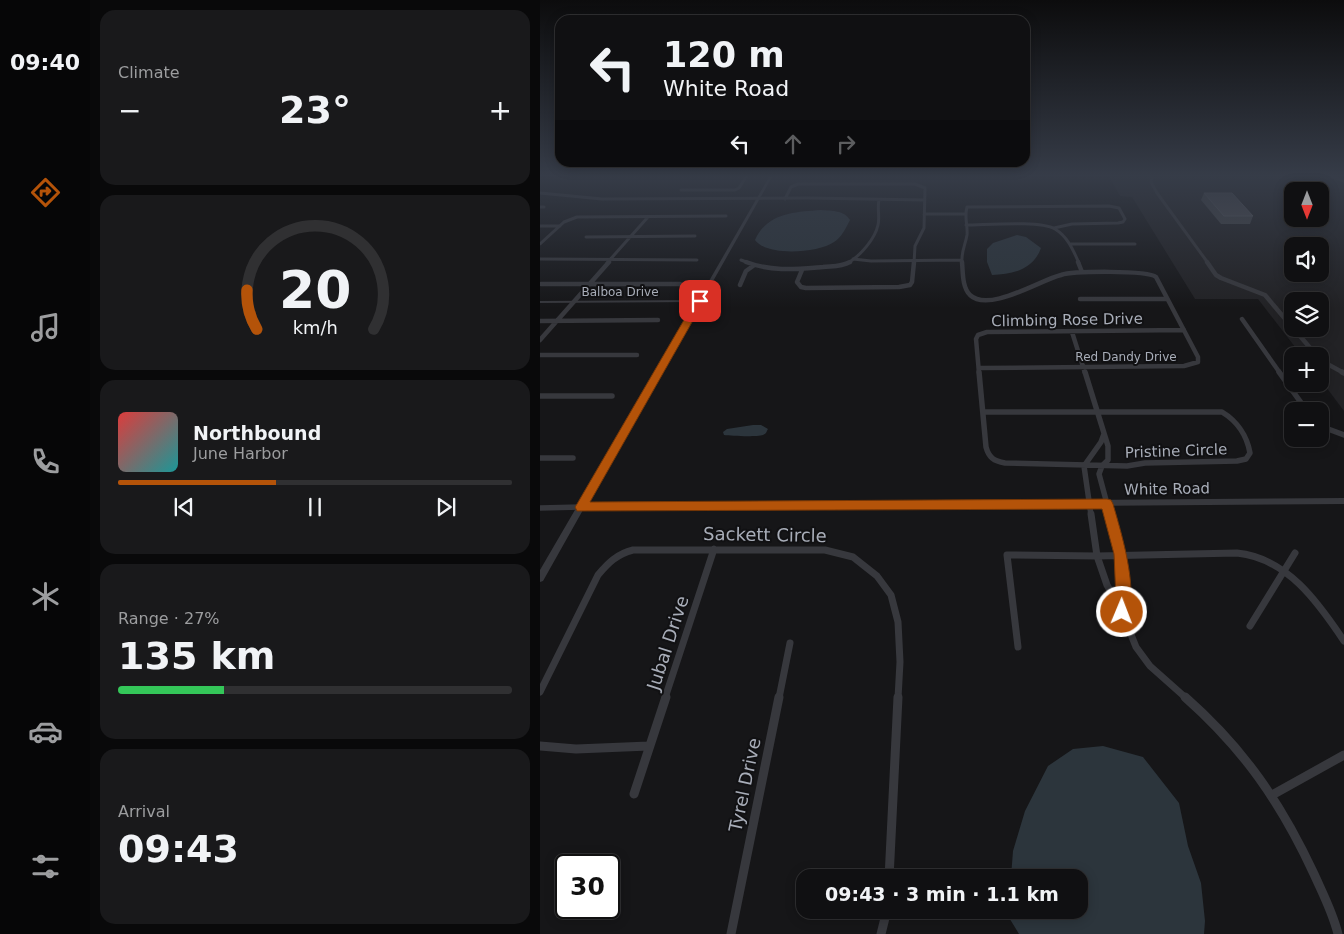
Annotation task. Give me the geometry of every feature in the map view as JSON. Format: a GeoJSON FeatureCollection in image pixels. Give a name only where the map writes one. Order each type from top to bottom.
{"type":"FeatureCollection","features":[{"type":"Feature","properties":{"kind":"street"},"geometry":{"type":"LineString","coordinates":[[540,244],[568,221]]}},
{"type":"Feature","properties":{"kind":"street"},"geometry":{"type":"LineString","coordinates":[[540,340],[645,221]]}},
{"type":"Feature","properties":{"kind":"street"},"geometry":{"type":"LineString","coordinates":[[540,578],[746,221]]}},
{"type":"Feature","properties":{"kind":"street"},"geometry":{"type":"LineString","coordinates":[[741,260],[753,266],[775,270],[802,270],[844,265],[853,259],[876,230],[879,221]]}},
{"type":"Feature","properties":{"kind":"street"},"geometry":{"type":"LineString","coordinates":[[802,270],[797,282],[801,287],[905,287],[912,282],[915,246],[924,228],[924,221]]}},
{"type":"Feature","properties":{"kind":"street","name":"Red Dandy Drive"},"geometry":{"type":"LineString","coordinates":[[966,221],[968,234],[961,253],[964,285],[966,290],[976,298],[986,300],[1007,297],[1062,274],[1082,272],[1140,272],[1152,274],[1156,277],[1198,358],[1198,362],[1193,365],[980,368]]}},
{"type":"Feature","properties":{"kind":"street"},"geometry":{"type":"LineString","coordinates":[[966,224],[1030,224],[1054,228],[1072,224],[1118,223],[1125,221]]}},
{"type":"Feature","properties":{"kind":"street"},"geometry":{"type":"LineString","coordinates":[[1177,221],[1216,275],[1230,283],[1261,293],[1269,298],[1284,317]]}},
{"type":"Feature","properties":{"kind":"street"},"geometry":{"type":"LineString","coordinates":[[540,226],[560,226]]}},
{"type":"Feature","properties":{"kind":"street"},"geometry":{"type":"LineString","coordinates":[[1054,228],[1071,244],[1082,272]]}},
{"type":"Feature","properties":{"kind":"street"},"geometry":{"type":"LineString","coordinates":[[586,236],[695,236]]}},
{"type":"Feature","properties":{"kind":"street"},"geometry":{"type":"LineString","coordinates":[[1071,244],[1135,244]]}},
{"type":"Feature","properties":{"kind":"street"},"geometry":{"type":"LineString","coordinates":[[540,259],[697,260]]}},
{"type":"Feature","properties":{"kind":"street"},"geometry":{"type":"LineString","coordinates":[[853,259],[962,260]]}},
{"type":"Feature","properties":{"kind":"street"},"geometry":{"type":"LineString","coordinates":[[740,285],[746,271],[753,266]]}},
{"type":"Feature","properties":{"kind":"street"},"geometry":{"type":"LineString","coordinates":[[541,284],[680,284]]}},
{"type":"Feature","properties":{"kind":"street"},"geometry":{"type":"LineString","coordinates":[[1080,299],[1167,298]]}},
{"type":"Feature","properties":{"kind":"street","name":"Balboa Drive"},"geometry":{"type":"LineString","coordinates":[[540,302],[700,301]]}},
{"type":"Feature","properties":{"kind":"street"},"geometry":{"type":"LineString","coordinates":[[1242,319],[1301,402]]}},
{"type":"Feature","properties":{"kind":"street"},"geometry":{"type":"LineString","coordinates":[[540,320],[658,320]]}},
{"type":"Feature","properties":{"kind":"street","name":"Climbing Rose Drive"},"geometry":{"type":"LineString","coordinates":[[1102,466],[1005,463],[995,461],[988,454],[976,340],[978,335],[987,332],[1184,330]]}},
{"type":"Feature","properties":{"kind":"street"},"geometry":{"type":"LineString","coordinates":[[1072,332],[1109,454],[1108,460],[1102,466],[1099,474],[1120,554],[1122,612]]}},
{"type":"Feature","properties":{"kind":"street"},"geometry":{"type":"LineString","coordinates":[[1301,337],[1309,347]]}},
{"type":"Feature","properties":{"kind":"street"},"geometry":{"type":"LineString","coordinates":[[540,355],[636,355]]}},
{"type":"Feature","properties":{"kind":"street"},"geometry":{"type":"LineString","coordinates":[[1329,365],[1344,373]]}},
{"type":"Feature","properties":{"kind":"street"},"geometry":{"type":"LineString","coordinates":[[540,396],[612,396]]}},
{"type":"Feature","properties":{"kind":"street"},"geometry":{"type":"LineString","coordinates":[[983,412],[1096,412]]}},
{"type":"Feature","properties":{"kind":"street","name":"Pristine Circle"},"geometry":{"type":"LineString","coordinates":[[1096,412],[1222,412],[1235,422],[1250,448],[1250,454],[1246,459],[1237,461],[1102,466]]}},
{"type":"Feature","properties":{"kind":"street"},"geometry":{"type":"LineString","coordinates":[[1329,429],[1344,435]]}},
{"type":"Feature","properties":{"kind":"street"},"geometry":{"type":"LineString","coordinates":[[1104,434],[1101,442],[1084,466],[1097,556],[1107,585],[1122,612],[1136,647],[1150,666],[1209,718],[1244,756],[1272,795],[1305,855],[1334,918],[1338,934]]}},
{"type":"Feature","properties":{"kind":"street"},"geometry":{"type":"LineString","coordinates":[[540,458],[573,458]]}},
{"type":"Feature","properties":{"kind":"street","name":"White Road"},"geometry":{"type":"LineString","coordinates":[[540,508],[1344,502]]}},
{"type":"Feature","properties":{"kind":"street","name":"Sackett Circle"},"geometry":{"type":"LineString","coordinates":[[540,692],[598,575],[608,562],[622,552],[633,550],[714,549],[826,550],[852,557],[877,576],[891,595],[898,622],[900,662],[889,869]]}},
{"type":"Feature","properties":{"kind":"street","name":"Jubal Drive"},"geometry":{"type":"LineString","coordinates":[[634,794],[714,549]]}},
{"type":"Feature","properties":{"kind":"street"},"geometry":{"type":"LineString","coordinates":[[1018,647],[1007,555],[1097,556],[1120,554],[1238,553],[1268,560],[1306,591],[1330,619],[1344,640]]}},
{"type":"Feature","properties":{"kind":"street"},"geometry":{"type":"LineString","coordinates":[[1250,626],[1295,553]]}},
{"type":"Feature","properties":{"kind":"street","name":"Tyrel Drive"},"geometry":{"type":"LineString","coordinates":[[731,934],[790,643]]}},
{"type":"Feature","properties":{"kind":"street"},"geometry":{"type":"LineString","coordinates":[[540,746],[576,749],[649,746]]}},
{"type":"Feature","properties":{"kind":"street"},"geometry":{"type":"LineString","coordinates":[[1272,795],[1344,755]]}},
{"type":"Feature","properties":{"kind":"street"},"geometry":{"type":"LineString","coordinates":[[881,934],[885,919]]}},
{"type":"Feature","properties":{"kind":"shaded area"},"geometry":{"type":"Polygon","coordinates":[[[772,221],[850,221],[839,238],[827,246],[793,252],[770,249],[755,240],[772,221]]]}},
{"type":"Feature","properties":{"kind":"shaded area"},"geometry":{"type":"Polygon","coordinates":[[[1147,221],[1284,221],[1284,228],[1329,228],[1329,221],[1344,221],[1344,411],[1329,391],[1329,347],[1295,347],[1287,337],[1329,337],[1329,292],[1284,292],[1284,333],[1258,299],[1195,299],[1147,221]]]}},
{"type":"Feature","properties":{"kind":"shaded area"},"geometry":{"type":"Polygon","coordinates":[[[1017,235],[1026,237],[1041,248],[1037,255],[1028,266],[1015,272],[992,275],[987,262],[987,249],[993,243],[1017,235]]]}},
{"type":"Feature","properties":{"kind":"shaded area"},"geometry":{"type":"Polygon","coordinates":[[[761,425],[768,429],[763,435],[755,436],[724,435],[723,432],[727,429],[761,425]]]}},
{"type":"Feature","properties":{"kind":"shaded area"},"geometry":{"type":"Polygon","coordinates":[[[1103,746],[1143,757],[1179,803],[1188,846],[1201,883],[1205,921],[1204,934],[1019,934],[1010,919],[1088,919],[1088,869],[1012,869],[1013,851],[1025,811],[1048,766],[1073,749],[1103,746]]]}},
{"type":"Feature","properties":{"kind":"route"},"geometry":{"type":"LineString","coordinates":[[700,301],[581,507],[1107,504],[1120,554],[1122,612]]}}]}
